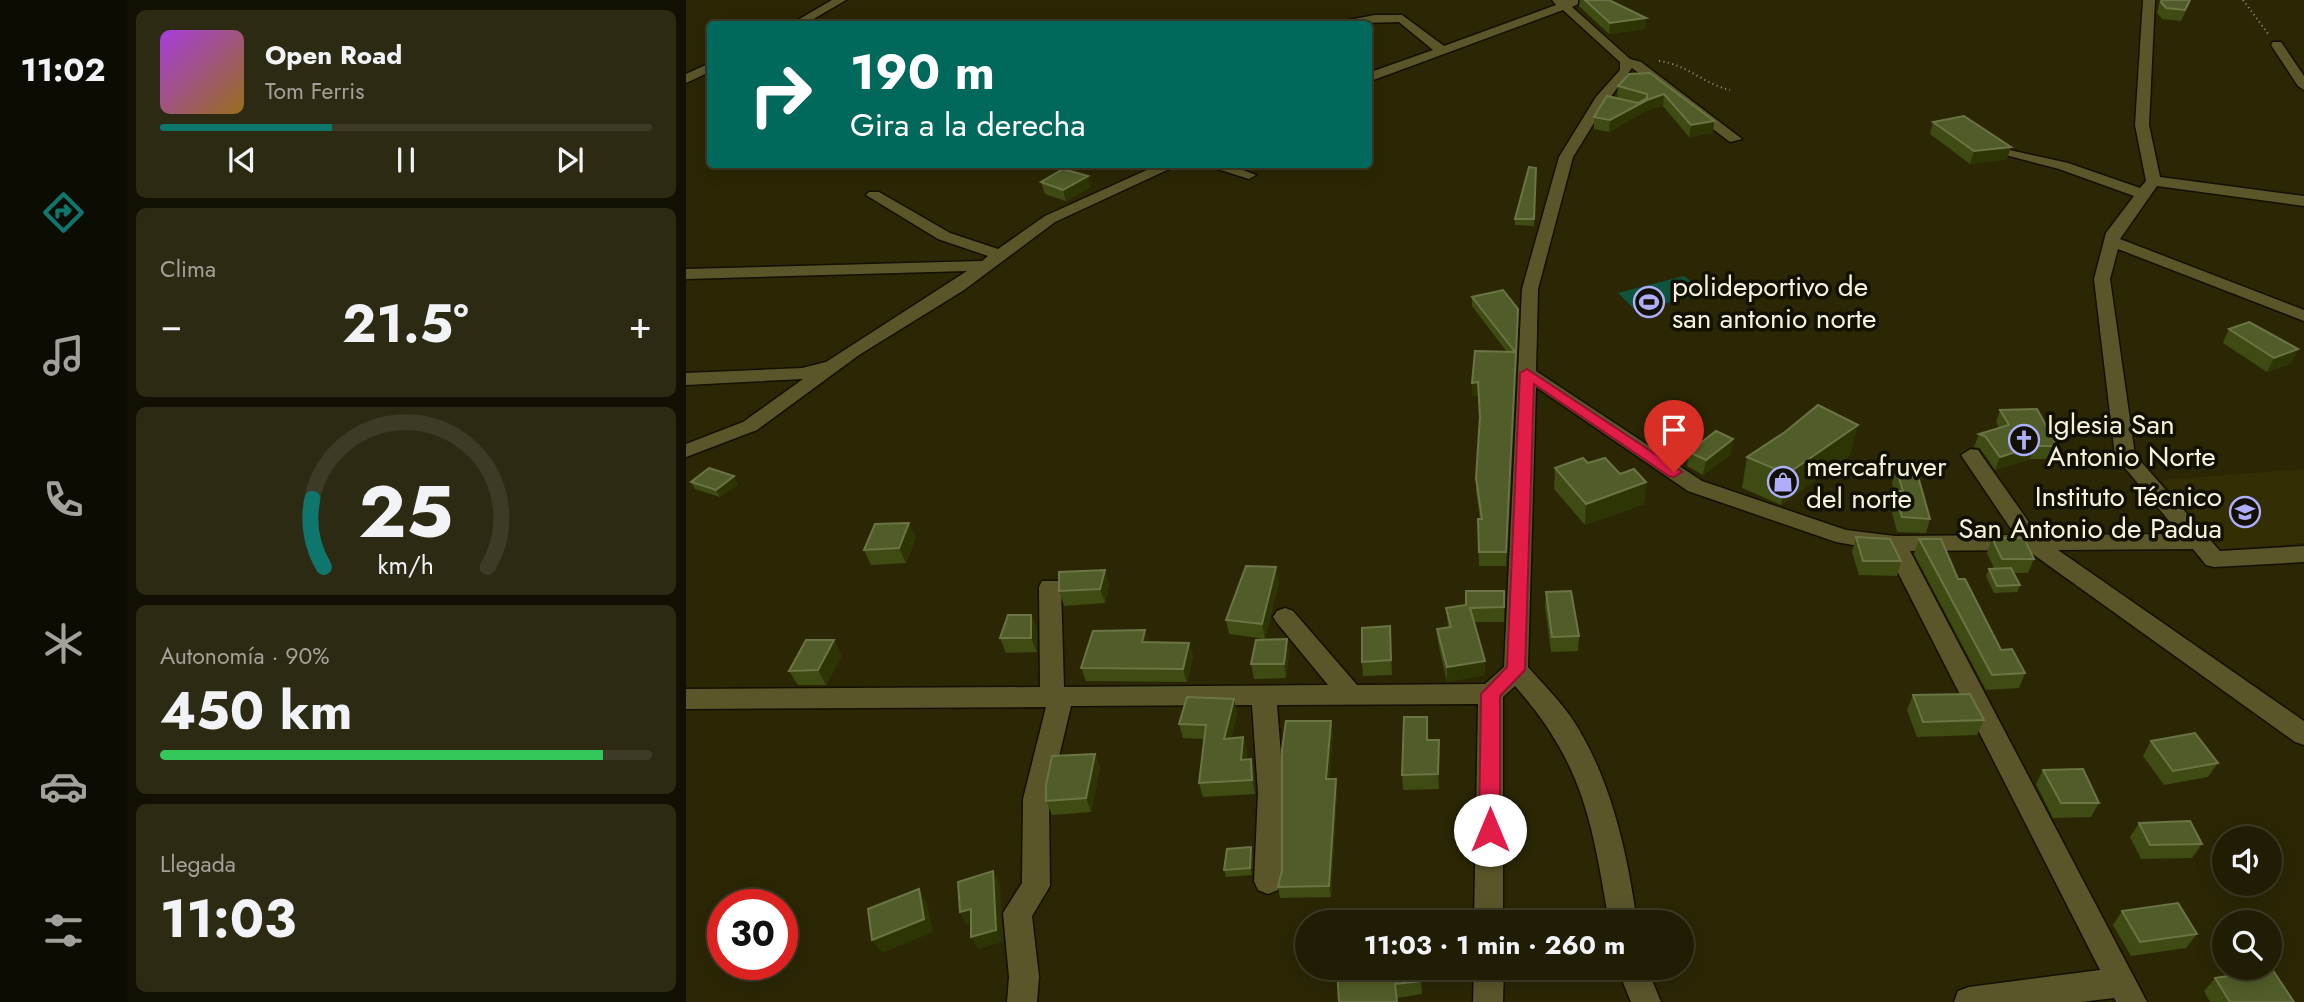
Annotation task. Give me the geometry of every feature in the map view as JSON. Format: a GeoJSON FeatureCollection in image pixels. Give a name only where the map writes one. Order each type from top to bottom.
{"type":"FeatureCollection","features":[{"type":"Feature","properties":{"kind":"street"},"geometry":{"type":"LineString","coordinates":[[802,21],[840,0]]}},
{"type":"Feature","properties":{"kind":"street"},"geometry":{"type":"LineString","coordinates":[[2149,0],[2142,125],[2148,188],[2114,233],[2102,279],[2125,456],[2214,559],[2304,554]]}},
{"type":"Feature","properties":{"kind":"street"},"geometry":{"type":"LineString","coordinates":[[1372,76],[1568,1],[1626,62],[1637,65],[1735,139]]}},
{"type":"Feature","properties":{"kind":"street"},"geometry":{"type":"LineString","coordinates":[[1354,21],[1375,18],[1402,19],[1441,50]]}},
{"type":"Feature","properties":{"kind":"street"},"geometry":{"type":"LineString","coordinates":[[2277,45],[2304,86]]}},
{"type":"Feature","properties":{"kind":"street"},"geometry":{"type":"LineString","coordinates":[[1621,910],[1612,850],[1590,779],[1563,727],[1516,670],[1530,289],[1566,157],[1607,101],[1622,76],[1626,62]]}},
{"type":"Feature","properties":{"kind":"street"},"geometry":{"type":"LineString","coordinates":[[686,79],[707,68]]}},
{"type":"Feature","properties":{"kind":"street"},"geometry":{"type":"LineString","coordinates":[[2005,153],[2148,188],[2304,201]]}},
{"type":"Feature","properties":{"kind":"street"},"geometry":{"type":"LineString","coordinates":[[686,451],[750,426],[839,361],[985,266],[1050,219],[1164,168]]}},
{"type":"Feature","properties":{"kind":"street"},"geometry":{"type":"LineString","coordinates":[[1224,168],[1249,175]]}},
{"type":"Feature","properties":{"kind":"street"},"geometry":{"type":"LineString","coordinates":[[874,195],[944,236],[1000,255]]}},
{"type":"Feature","properties":{"kind":"street"},"geometry":{"type":"LineString","coordinates":[[2112,241],[2304,316]]}},
{"type":"Feature","properties":{"kind":"street"},"geometry":{"type":"LineString","coordinates":[[686,274],[985,266]]}},
{"type":"Feature","properties":{"kind":"street"},"geometry":{"type":"LineString","coordinates":[[686,379],[804,373],[839,361]]}},
{"type":"Feature","properties":{"kind":"street"},"geometry":{"type":"LineString","coordinates":[[1527,373],[1695,486],[1844,537],[1895,544],[2197,541]]}},
{"type":"Feature","properties":{"kind":"street"},"geometry":{"type":"LineString","coordinates":[[1971,455],[2031,542],[2304,735]]}},
{"type":"Feature","properties":{"kind":"street"},"geometry":{"type":"LineString","coordinates":[[1895,544],[2126,992],[1969,1002]]}},
{"type":"Feature","properties":{"kind":"street"},"geometry":{"type":"LineString","coordinates":[[1022,1002],[1024,977],[1017,913],[1036,886],[1036,799],[1057,696],[1050,587]]}},
{"type":"Feature","properties":{"kind":"street"},"geometry":{"type":"LineString","coordinates":[[1285,617],[1349,693]]}},
{"type":"Feature","properties":{"kind":"street"},"geometry":{"type":"LineString","coordinates":[[686,699],[1491,694],[1516,670]]}},
{"type":"Feature","properties":{"kind":"street"},"geometry":{"type":"LineString","coordinates":[[1264,694],[1271,793],[1268,881]]}},
{"type":"Feature","properties":{"kind":"street"},"geometry":{"type":"LineString","coordinates":[[1489,910],[1491,694]]}},
{"type":"Feature","properties":{"kind":"street"},"geometry":{"type":"LineString","coordinates":[[1489,980],[1489,1002]]}},
{"type":"Feature","properties":{"kind":"street"},"geometry":{"type":"LineString","coordinates":[[1637,980],[1646,1002]]}},
{"type":"Feature","properties":{"kind":"path"},"geometry":{"type":"LineString","coordinates":[[2243,0],[2277,45]]}},
{"type":"Feature","properties":{"kind":"path"},"geometry":{"type":"LineString","coordinates":[[1626,62],[1679,63],[1714,86],[1730,90]]}},
{"type":"Feature","properties":{"kind":"shaded area","name":"Instituto Técnico San Antonio de Padua"},"geometry":{"type":"Polygon","coordinates":[[[2304,469],[2304,543],[2215,550],[2162,480],[2304,469]]]}},
{"type":"Feature","properties":{"kind":"green space","name":"polideportivo de san antonio norte"},"geometry":{"type":"Polygon","coordinates":[[[1684,276],[1706,293],[1636,311],[1618,293],[1684,276]]]}},
{"type":"Feature","properties":{"kind":"building"},"geometry":{"type":"Polygon","coordinates":[[[1585,0],[1609,0],[1646,18],[1610,23],[1585,0]]]}},
{"type":"Feature","properties":{"kind":"building"},"geometry":{"type":"Polygon","coordinates":[[[2162,0],[2190,0],[2185,10],[2166,8],[2162,0]]]}},
{"type":"Feature","properties":{"kind":"building"},"geometry":{"type":"Polygon","coordinates":[[[1650,73],[1714,121],[1691,125],[1664,94],[1610,120],[1594,117],[1607,96],[1638,103],[1647,98],[1647,94],[1618,86],[1629,74],[1650,73]]]}},
{"type":"Feature","properties":{"kind":"building"},"geometry":{"type":"Polygon","coordinates":[[[1964,116],[2011,147],[1974,151],[1933,122],[1964,116]]]}},
{"type":"Feature","properties":{"kind":"building"},"geometry":{"type":"Polygon","coordinates":[[[1529,167],[1536,168],[1534,219],[1515,219],[1529,167]]]}},
{"type":"Feature","properties":{"kind":"building"},"geometry":{"type":"Polygon","coordinates":[[[1063,169],[1088,176],[1063,190],[1041,182],[1063,169]]]}},
{"type":"Feature","properties":{"kind":"building"},"geometry":{"type":"Polygon","coordinates":[[[1503,290],[1518,309],[1516,353],[1472,297],[1503,290]]]}},
{"type":"Feature","properties":{"kind":"building"},"geometry":{"type":"Polygon","coordinates":[[[2249,322],[2298,349],[2274,358],[2229,329],[2249,322]]]}},
{"type":"Feature","properties":{"kind":"building"},"geometry":{"type":"Polygon","coordinates":[[[1475,351],[1516,352],[1506,552],[1479,552],[1478,519],[1482,519],[1476,478],[1480,417],[1478,382],[1472,383],[1475,351]]]}},
{"type":"Feature","properties":{"kind":"building"},"geometry":{"type":"Polygon","coordinates":[[[1818,405],[1858,425],[1787,474],[1747,457],[1785,432],[1818,405]]]}},
{"type":"Feature","properties":{"kind":"building"},"geometry":{"type":"Polygon","coordinates":[[[2037,409],[2057,446],[2035,446],[2000,457],[1985,436],[1979,434],[2009,425],[2000,410],[2037,409]]]}},
{"type":"Feature","properties":{"kind":"building"},"geometry":{"type":"Polygon","coordinates":[[[1716,431],[1733,439],[1706,460],[1689,452],[1716,431]]]}},
{"type":"Feature","properties":{"kind":"building"},"geometry":{"type":"Polygon","coordinates":[[[1583,458],[1588,463],[1605,458],[1620,474],[1634,469],[1646,482],[1586,504],[1555,468],[1583,458]]]}},
{"type":"Feature","properties":{"kind":"building"},"geometry":{"type":"Polygon","coordinates":[[[709,468],[734,476],[716,490],[691,482],[709,468]]]}},
{"type":"Feature","properties":{"kind":"building"},"geometry":{"type":"Polygon","coordinates":[[[1896,469],[1916,469],[1930,519],[1902,517],[1894,491],[1903,491],[1896,469]]]}},
{"type":"Feature","properties":{"kind":"building"},"geometry":{"type":"Polygon","coordinates":[[[909,523],[899,548],[864,550],[875,524],[909,523]]]}},
{"type":"Feature","properties":{"kind":"building"},"geometry":{"type":"Polygon","coordinates":[[[1856,537],[1890,539],[1901,561],[1863,561],[1856,537]]]}},
{"type":"Feature","properties":{"kind":"building"},"geometry":{"type":"Polygon","coordinates":[[[1992,538],[2024,538],[2034,559],[2002,559],[1992,538]]]}},
{"type":"Feature","properties":{"kind":"building"},"geometry":{"type":"Polygon","coordinates":[[[1919,539],[1941,539],[1958,579],[1965,579],[2001,650],[2012,649],[2025,673],[1992,675],[1919,539]]]}},
{"type":"Feature","properties":{"kind":"building"},"geometry":{"type":"Polygon","coordinates":[[[1246,566],[1276,567],[1262,624],[1226,620],[1246,566]]]}},
{"type":"Feature","properties":{"kind":"building"},"geometry":{"type":"Polygon","coordinates":[[[2011,568],[2020,585],[1997,586],[1989,569],[2011,568]]]}},
{"type":"Feature","properties":{"kind":"building"},"geometry":{"type":"Polygon","coordinates":[[[1105,570],[1100,589],[1059,591],[1059,572],[1105,570]]]}},
{"type":"Feature","properties":{"kind":"building"},"geometry":{"type":"Polygon","coordinates":[[[1466,591],[1504,591],[1504,607],[1470,608],[1485,661],[1447,667],[1437,629],[1451,627],[1446,608],[1466,605],[1466,591]]]}},
{"type":"Feature","properties":{"kind":"building"},"geometry":{"type":"Polygon","coordinates":[[[1571,591],[1579,636],[1552,637],[1546,592],[1571,591]]]}},
{"type":"Feature","properties":{"kind":"building"},"geometry":{"type":"Polygon","coordinates":[[[1008,615],[1031,615],[1031,638],[1000,638],[1008,615]]]}},
{"type":"Feature","properties":{"kind":"building"},"geometry":{"type":"Polygon","coordinates":[[[1390,626],[1391,660],[1362,662],[1362,628],[1390,626]]]}},
{"type":"Feature","properties":{"kind":"building"},"geometry":{"type":"Polygon","coordinates":[[[1145,630],[1142,642],[1189,643],[1183,669],[1081,668],[1093,631],[1145,630]]]}},
{"type":"Feature","properties":{"kind":"building"},"geometry":{"type":"Polygon","coordinates":[[[1287,639],[1284,664],[1251,664],[1256,640],[1287,639]]]}},
{"type":"Feature","properties":{"kind":"building"},"geometry":{"type":"Polygon","coordinates":[[[806,640],[834,640],[818,670],[789,671],[806,640]]]}},
{"type":"Feature","properties":{"kind":"building"},"geometry":{"type":"Polygon","coordinates":[[[1970,694],[1984,720],[1923,722],[1913,695],[1970,694]]]}},
{"type":"Feature","properties":{"kind":"building"},"geometry":{"type":"Polygon","coordinates":[[[1187,697],[1234,699],[1224,739],[1243,737],[1241,760],[1251,759],[1252,780],[1199,783],[1206,725],[1179,724],[1187,697]]]}},
{"type":"Feature","properties":{"kind":"building"},"geometry":{"type":"Polygon","coordinates":[[[1404,717],[1427,717],[1427,740],[1439,740],[1438,774],[1402,775],[1404,717]]]}},
{"type":"Feature","properties":{"kind":"building"},"geometry":{"type":"Polygon","coordinates":[[[1286,721],[1331,721],[1326,779],[1336,779],[1329,886],[1278,887],[1282,870],[1282,749],[1286,721]]]}},
{"type":"Feature","properties":{"kind":"building"},"geometry":{"type":"Polygon","coordinates":[[[2195,733],[2218,763],[2173,771],[2151,741],[2195,733]]]}},
{"type":"Feature","properties":{"kind":"building"},"geometry":{"type":"Polygon","coordinates":[[[1095,754],[1086,798],[1046,801],[1046,785],[1052,756],[1095,754]]]}},
{"type":"Feature","properties":{"kind":"building"},"geometry":{"type":"Polygon","coordinates":[[[2083,769],[2099,803],[2061,803],[2043,770],[2083,769]]]}},
{"type":"Feature","properties":{"kind":"building"},"geometry":{"type":"Polygon","coordinates":[[[2190,821],[2202,844],[2150,845],[2139,823],[2190,821]]]}},
{"type":"Feature","properties":{"kind":"building"},"geometry":{"type":"Polygon","coordinates":[[[1251,847],[1250,868],[1224,870],[1227,849],[1251,847]]]}},
{"type":"Feature","properties":{"kind":"building"},"geometry":{"type":"Polygon","coordinates":[[[993,871],[996,930],[971,937],[971,909],[960,912],[958,882],[993,871]]]}},
{"type":"Feature","properties":{"kind":"building"},"geometry":{"type":"Polygon","coordinates":[[[919,889],[924,919],[872,940],[868,909],[919,889]]]}},
{"type":"Feature","properties":{"kind":"building"},"geometry":{"type":"Polygon","coordinates":[[[2178,903],[2197,934],[2140,942],[2122,911],[2178,903]]]}},
{"type":"Feature","properties":{"kind":"building"},"geometry":{"type":"Polygon","coordinates":[[[1338,980],[1421,980],[1395,984],[1397,1002],[1339,1002],[1338,980]]]}},
{"type":"Feature","properties":{"kind":"building"},"geometry":{"type":"Polygon","coordinates":[[[2216,980],[2279,980],[2294,1002],[2230,1002],[2216,980]]]}},
{"type":"Feature","properties":{"kind":"place","name":"polideportivo de san antonio norte"},"geometry":{"type":"Point","coordinates":[1649,302]}},
{"type":"Feature","properties":{"kind":"place","name":"Iglesia San Antonio Norte"},"geometry":{"type":"Point","coordinates":[2024,440]}},
{"type":"Feature","properties":{"kind":"place","name":"mercafruver del norte"},"geometry":{"type":"Point","coordinates":[1783,482]}},
{"type":"Feature","properties":{"kind":"place","name":"Instituto Técnico San Antonio de Padua"},"geometry":{"type":"Point","coordinates":[2245,512]}},
{"type":"Feature","properties":{"kind":"route"},"geometry":{"type":"LineString","coordinates":[[1490,830],[1491,694],[1516,670],[1527,373],[1674,472]]}}]}
